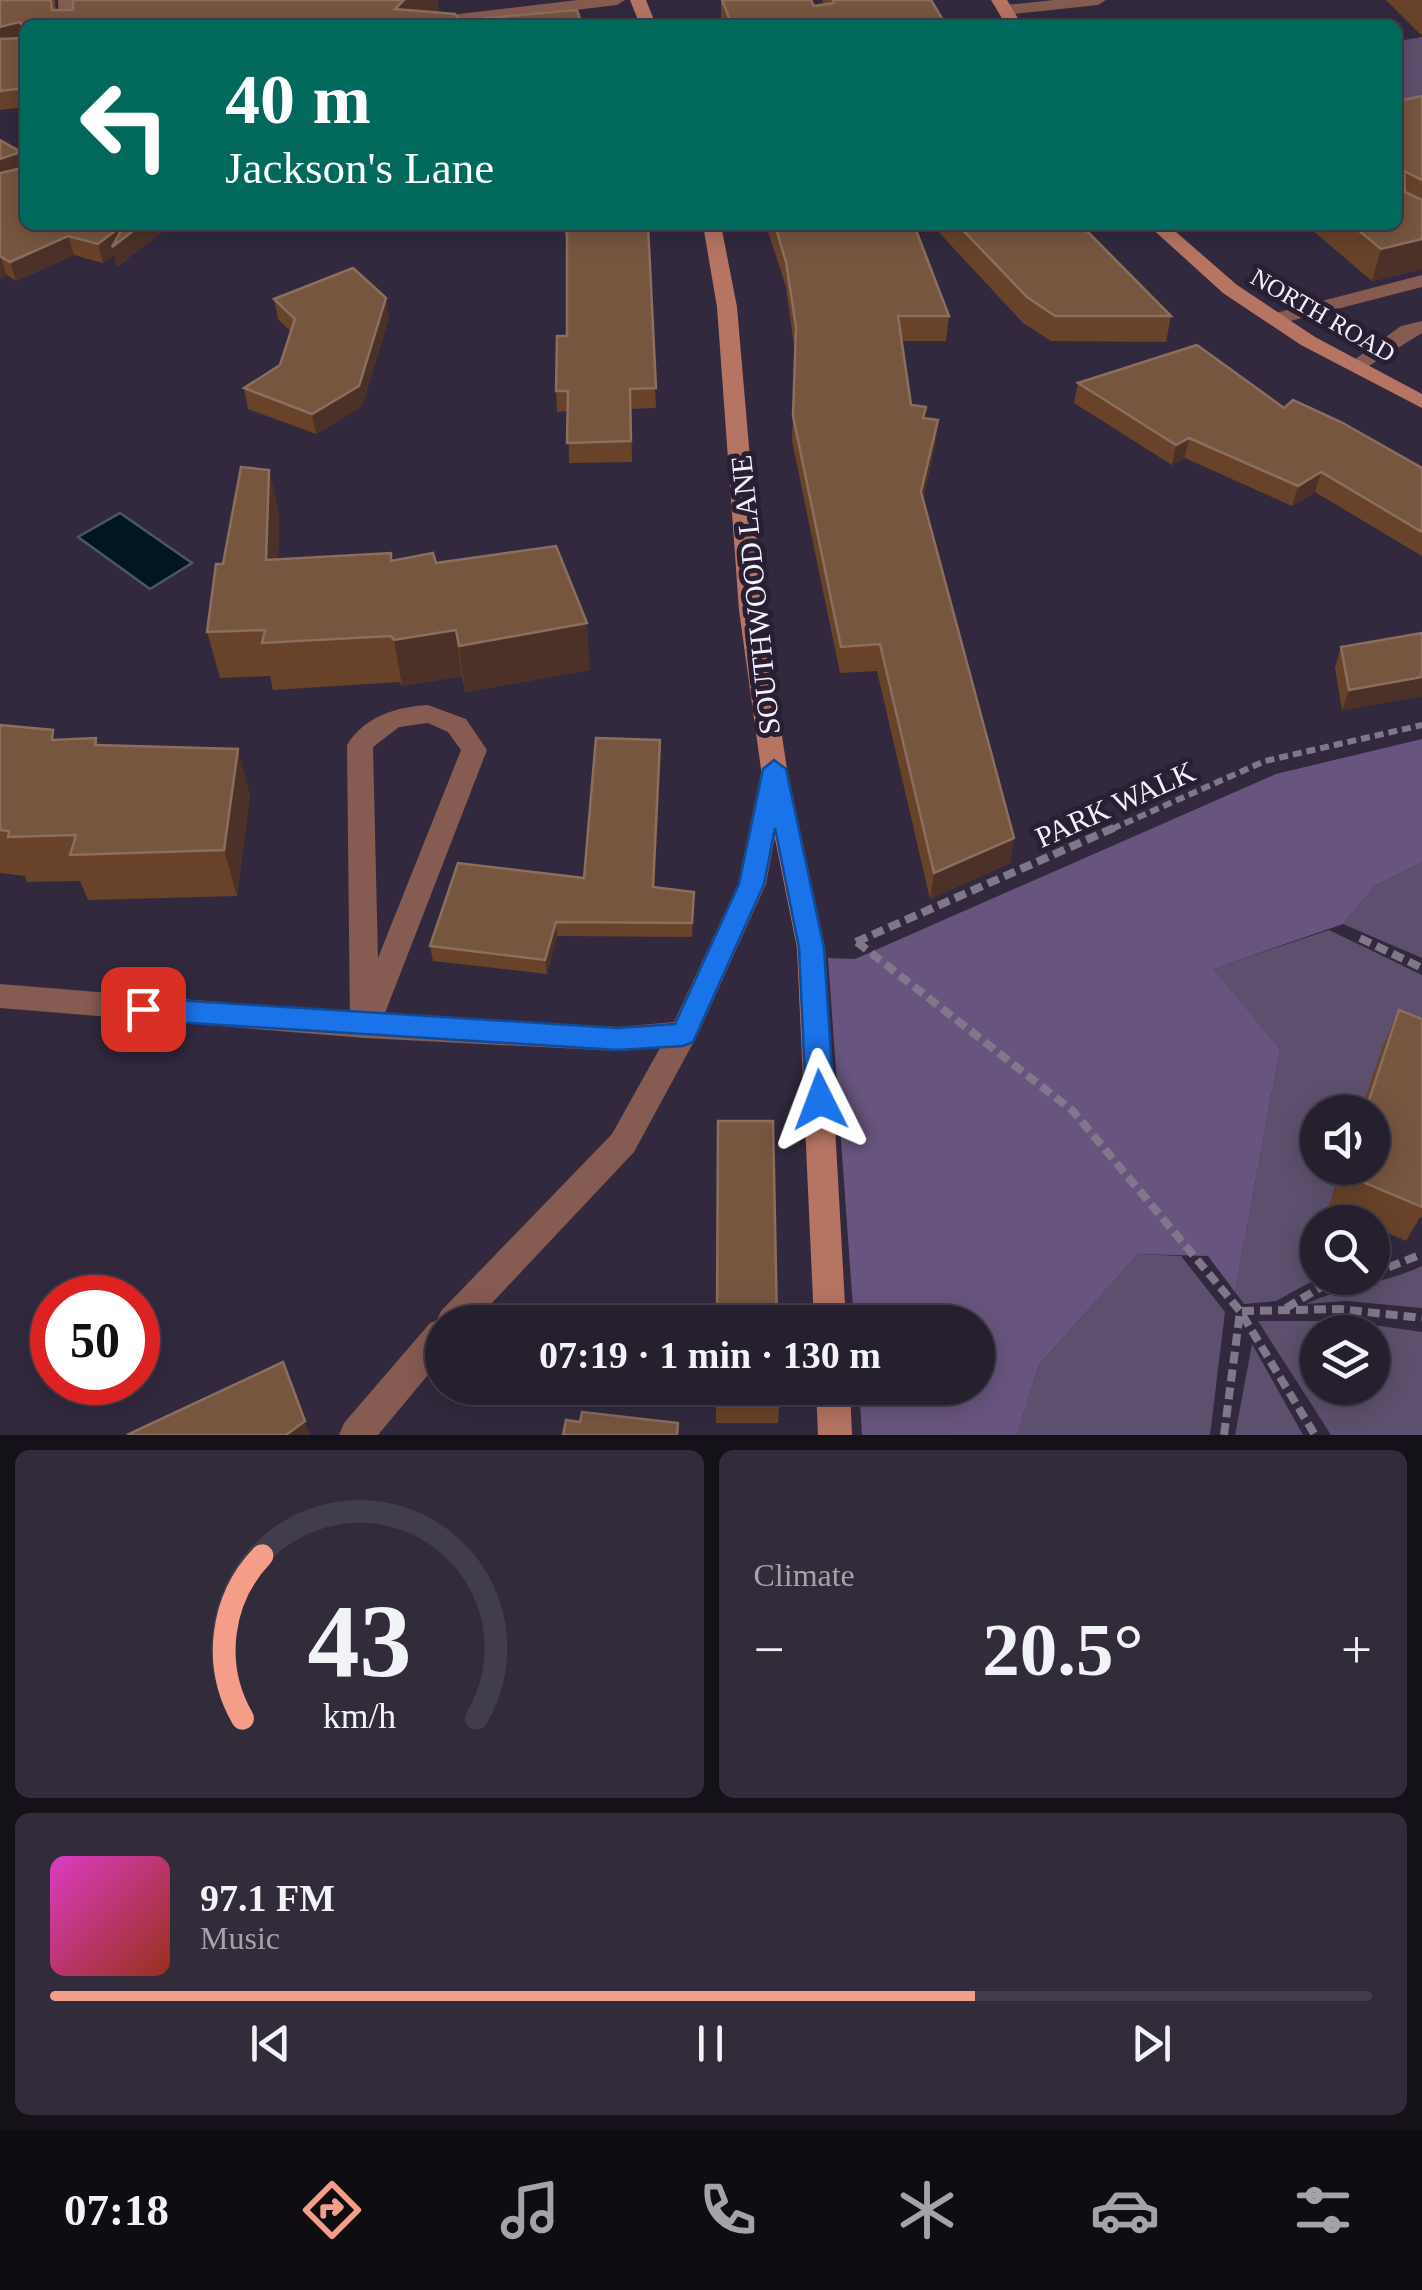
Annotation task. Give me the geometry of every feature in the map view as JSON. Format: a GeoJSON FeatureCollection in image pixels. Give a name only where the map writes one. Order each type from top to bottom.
{"type":"FeatureCollection","features":[{"type":"Feature","properties":{"kind":"main road","name":"SOUTHWOOD LANE"},"geometry":{"type":"LineString","coordinates":[[713,230],[728,307],[751,610],[774,769],[812,948],[829,1305]]}},
{"type":"Feature","properties":{"kind":"main road","name":"NORTH ROAD"},"geometry":{"type":"LineString","coordinates":[[1163,230],[1230,290],[1422,402]]}},
{"type":"Feature","properties":{"kind":"main road"},"geometry":{"type":"LineString","coordinates":[[834,1405],[836,1435]]}},
{"type":"Feature","properties":{"kind":"street"},"geometry":{"type":"LineString","coordinates":[[450,20],[617,0]]}},
{"type":"Feature","properties":{"kind":"street"},"geometry":{"type":"LineString","coordinates":[[1002,5],[1098,0]]}},
{"type":"Feature","properties":{"kind":"street"},"geometry":{"type":"LineString","coordinates":[[1275,319],[1422,280]]}},
{"type":"Feature","properties":{"kind":"street"},"geometry":{"type":"LineString","coordinates":[[1357,365],[1408,330],[1422,327]]}},
{"type":"Feature","properties":{"kind":"street"},"geometry":{"type":"LineString","coordinates":[[428,714],[453,722],[467,732],[474,750],[366,1026],[360,745],[372,730],[398,715],[428,714]]}},
{"type":"Feature","properties":{"kind":"street"},"geometry":{"type":"LineString","coordinates":[[469,1305],[623,1143],[683,1034],[752,884],[774,769]]}},
{"type":"Feature","properties":{"kind":"street"},"geometry":{"type":"LineString","coordinates":[[0,996],[366,1026],[618,1039],[683,1034]]}},
{"type":"Feature","properties":{"kind":"street"},"geometry":{"type":"LineString","coordinates":[[356,1435],[425,1354]]}},
{"type":"Feature","properties":{"kind":"path","name":"PARK WALK"},"geometry":{"type":"LineString","coordinates":[[846,944],[1265,762],[1422,725]]}},
{"type":"Feature","properties":{"kind":"path"},"geometry":{"type":"LineString","coordinates":[[1360,938],[1422,968]]}},
{"type":"Feature","properties":{"kind":"path"},"geometry":{"type":"LineString","coordinates":[[858,942],[1073,1110],[1240,1311],[1315,1435]]}},
{"type":"Feature","properties":{"kind":"path"},"geometry":{"type":"LineString","coordinates":[[1390,1267],[1422,1254]]}},
{"type":"Feature","properties":{"kind":"path"},"geometry":{"type":"LineString","coordinates":[[1282,1310],[1307,1295]]}},
{"type":"Feature","properties":{"kind":"path"},"geometry":{"type":"LineString","coordinates":[[1240,1311],[1339,1309],[1422,1318]]}},
{"type":"Feature","properties":{"kind":"path"},"geometry":{"type":"LineString","coordinates":[[1224,1435],[1240,1311]]}},
{"type":"Feature","properties":{"kind":"shaded area"},"geometry":{"type":"Polygon","coordinates":[[[1422,37],[1422,127],[1402,133],[1402,40],[1422,37]]]}},
{"type":"Feature","properties":{"kind":"shaded area"},"geometry":{"type":"Polygon","coordinates":[[[1422,739],[1422,862],[1375,886],[1343,924],[1213,969],[1280,1049],[1235,1292],[1208,1256],[1138,1254],[1039,1365],[1017,1435],[862,1435],[860,1405],[995,1405],[995,1305],[853,1305],[828,958],[855,959],[1276,774],[1422,739]]]}},
{"type":"Feature","properties":{"kind":"shaded area"},"geometry":{"type":"Polygon","coordinates":[[[1422,862],[1422,958],[1343,924],[1375,886],[1422,862]]]}},
{"type":"Feature","properties":{"kind":"shaded area"},"geometry":{"type":"Polygon","coordinates":[[[1329,930],[1422,975],[1422,1061],[1375,1095],[1300,1095],[1300,1185],[1336,1185],[1330,1205],[1300,1205],[1300,1288],[1276,1301],[1244,1304],[1235,1292],[1280,1049],[1212,969],[1329,930]]]}},
{"type":"Feature","properties":{"kind":"shaded area"},"geometry":{"type":"Polygon","coordinates":[[[1138,1254],[1181,1256],[1225,1312],[1210,1435],[1017,1435],[1039,1365],[1138,1254]]]}},
{"type":"Feature","properties":{"kind":"shaded area"},"geometry":{"type":"Polygon","coordinates":[[[1422,1266],[1422,1308],[1347,1301],[1306,1304],[1330,1295],[1390,1295],[1393,1277],[1422,1266]]]}},
{"type":"Feature","properties":{"kind":"shaded area"},"geometry":{"type":"Polygon","coordinates":[[[1258,1321],[1300,1321],[1300,1387],[1258,1321]]]}},
{"type":"Feature","properties":{"kind":"shaded area"},"geometry":{"type":"Polygon","coordinates":[[[1390,1327],[1422,1332],[1422,1435],[1331,1435],[1312,1405],[1390,1405],[1390,1327]]]}},
{"type":"Feature","properties":{"kind":"shaded area"},"geometry":{"type":"Polygon","coordinates":[[[1252,1344],[1303,1435],[1235,1435],[1252,1344]]]}},
{"type":"Feature","properties":{"kind":"water"},"geometry":{"type":"Polygon","coordinates":[[[120,513],[192,563],[150,589],[78,537],[120,513]]]}},
{"type":"Feature","properties":{"kind":"building"},"geometry":{"type":"Polygon","coordinates":[[[0,0],[51,0],[52,10],[73,10],[73,0],[404,0],[395,9],[455,14],[459,20],[20,20],[0,27],[0,0]]]}},
{"type":"Feature","properties":{"kind":"building"},"geometry":{"type":"Polygon","coordinates":[[[722,0],[811,0],[814,6],[834,3],[833,0],[931,0],[943,20],[730,20],[722,0]]]}},
{"type":"Feature","properties":{"kind":"building"},"geometry":{"type":"Polygon","coordinates":[[[577,10],[580,20],[487,20],[577,10]]]}},
{"type":"Feature","properties":{"kind":"building"},"geometry":{"type":"Polygon","coordinates":[[[20,38],[20,89],[0,91],[0,39],[20,38]]]}},
{"type":"Feature","properties":{"kind":"building"},"geometry":{"type":"Polygon","coordinates":[[[1422,96],[1422,180],[1404,171],[1405,192],[1422,200],[1422,239],[1381,249],[1358,230],[1402,230],[1402,100],[1422,96]]]}},
{"type":"Feature","properties":{"kind":"building"},"geometry":{"type":"Polygon","coordinates":[[[0,140],[20,151],[20,152],[0,159],[0,140]]]}},
{"type":"Feature","properties":{"kind":"building"},"geometry":{"type":"Polygon","coordinates":[[[20,168],[20,230],[116,230],[98,244],[68,236],[10,262],[0,256],[0,173],[20,168]]]}},
{"type":"Feature","properties":{"kind":"building"},"geometry":{"type":"Polygon","coordinates":[[[121,230],[134,230],[112,247],[121,230]]]}},
{"type":"Feature","properties":{"kind":"building"},"geometry":{"type":"Polygon","coordinates":[[[567,230],[648,230],[656,388],[630,389],[631,441],[567,443],[568,391],[556,391],[557,336],[567,336],[567,230]]]}},
{"type":"Feature","properties":{"kind":"building"},"geometry":{"type":"Polygon","coordinates":[[[776,230],[916,230],[949,316],[898,316],[911,405],[926,407],[923,418],[938,420],[921,492],[1014,838],[934,873],[880,644],[841,647],[793,416],[796,327],[786,262],[776,230]]]}},
{"type":"Feature","properties":{"kind":"building"},"geometry":{"type":"Polygon","coordinates":[[[963,230],[1086,230],[1171,316],[1055,316],[1027,297],[963,230]]]}},
{"type":"Feature","properties":{"kind":"building"},"geometry":{"type":"Polygon","coordinates":[[[353,268],[386,298],[359,386],[312,414],[244,388],[280,365],[295,319],[274,299],[353,268]]]}},
{"type":"Feature","properties":{"kind":"building"},"geometry":{"type":"Polygon","coordinates":[[[1197,345],[1284,408],[1293,400],[1422,468],[1422,532],[1321,472],[1298,486],[1189,438],[1176,445],[1078,383],[1197,345]]]}},
{"type":"Feature","properties":{"kind":"building"},"geometry":{"type":"Polygon","coordinates":[[[241,467],[269,470],[266,560],[391,553],[391,561],[433,553],[436,563],[556,546],[587,623],[459,646],[456,630],[394,640],[391,636],[262,643],[265,630],[207,632],[216,564],[223,564],[241,467]]]}},
{"type":"Feature","properties":{"kind":"building"},"geometry":{"type":"Polygon","coordinates":[[[1422,633],[1422,677],[1349,690],[1341,647],[1422,633]]]}},
{"type":"Feature","properties":{"kind":"building"},"geometry":{"type":"Polygon","coordinates":[[[0,725],[53,730],[52,740],[96,738],[95,745],[238,749],[224,850],[70,855],[76,835],[8,837],[9,831],[0,830],[0,725]]]}},
{"type":"Feature","properties":{"kind":"building"},"geometry":{"type":"Polygon","coordinates":[[[596,738],[660,740],[653,887],[694,892],[692,923],[556,922],[545,960],[430,946],[458,863],[584,878],[596,738]]]}},
{"type":"Feature","properties":{"kind":"building"},"geometry":{"type":"Polygon","coordinates":[[[1399,1010],[1422,1019],[1422,1207],[1370,1185],[1390,1185],[1390,1095],[1371,1095],[1399,1010]]]}},
{"type":"Feature","properties":{"kind":"building"},"geometry":{"type":"Polygon","coordinates":[[[718,1121],[773,1121],[777,1305],[717,1305],[718,1121]]]}},
{"type":"Feature","properties":{"kind":"building"},"geometry":{"type":"Polygon","coordinates":[[[283,1362],[305,1421],[286,1435],[127,1435],[283,1362]]]}},
{"type":"Feature","properties":{"kind":"building"},"geometry":{"type":"Polygon","coordinates":[[[779,1405],[779,1406],[716,1406],[779,1405]]]}},
{"type":"Feature","properties":{"kind":"building"},"geometry":{"type":"Polygon","coordinates":[[[582,1412],[678,1423],[677,1435],[563,1435],[566,1420],[580,1422],[582,1412]]]}},
{"type":"Feature","properties":{"kind":"route"},"geometry":{"type":"LineString","coordinates":[[143,1009],[618,1039],[683,1034],[752,884],[774,769],[812,948],[820,1100]]}}]}
